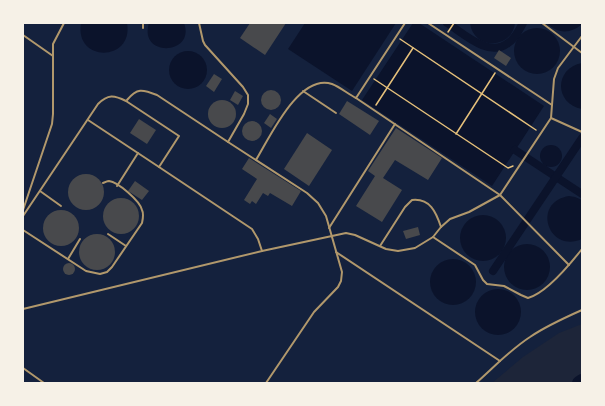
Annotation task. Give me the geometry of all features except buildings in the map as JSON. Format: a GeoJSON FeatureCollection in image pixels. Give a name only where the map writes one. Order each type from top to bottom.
{"type":"FeatureCollection","features":[{"type":"Feature","properties":{"kind":"lane"},"geometry":{"type":"LineString","coordinates":[[23,210],[52,124],[53,44],[64,23]]}},
{"type":"Feature","properties":{"kind":"lane"},"geometry":{"type":"LineString","coordinates":[[143,23],[143,28]]}},
{"type":"Feature","properties":{"kind":"lane"},"geometry":{"type":"LineString","coordinates":[[199,23],[205,45],[243,87],[248,95],[248,104],[244,114],[228,142]]}},
{"type":"Feature","properties":{"kind":"lane"},"geometry":{"type":"LineString","coordinates":[[356,98],[405,23]]}},
{"type":"Feature","properties":{"kind":"lane"},"geometry":{"type":"LineString","coordinates":[[428,23],[552,105]]}},
{"type":"Feature","properties":{"kind":"lane"},"geometry":{"type":"LineString","coordinates":[[542,23],[582,53]]}},
{"type":"Feature","properties":{"kind":"lane"},"geometry":{"type":"LineString","coordinates":[[23,36],[53,56]]}},
{"type":"Feature","properties":{"kind":"lane"},"geometry":{"type":"LineString","coordinates":[[23,309],[262,251],[346,233],[355,235],[386,249],[398,252],[416,248],[433,238],[442,226],[450,219],[469,212],[500,195],[551,118],[554,79],[558,68],[582,36]]}},
{"type":"Feature","properties":{"kind":"lane"},"geometry":{"type":"LineString","coordinates":[[256,160],[289,106],[303,91],[322,83],[332,84],[356,98],[500,195],[569,265]]}},
{"type":"Feature","properties":{"kind":"lane"},"geometry":{"type":"LineString","coordinates":[[126,101],[133,93],[140,91],[148,91],[157,95],[307,193],[318,203],[326,216],[342,272],[341,281],[338,287],[314,312],[266,383]]}},
{"type":"Feature","properties":{"kind":"lane"},"geometry":{"type":"LineString","coordinates":[[303,91],[336,113]]}},
{"type":"Feature","properties":{"kind":"lane"},"geometry":{"type":"LineString","coordinates":[[23,216],[98,104],[103,99],[110,96],[126,101],[179,136],[159,167]]}},
{"type":"Feature","properties":{"kind":"lane"},"geometry":{"type":"LineString","coordinates":[[551,118],[581,132]]}},
{"type":"Feature","properties":{"kind":"lane"},"geometry":{"type":"LineString","coordinates":[[87,120],[252,229],[258,239],[262,251]]}},
{"type":"Feature","properties":{"kind":"lane"},"geometry":{"type":"LineString","coordinates":[[329,228],[395,124]]}},
{"type":"Feature","properties":{"kind":"lane"},"geometry":{"type":"LineString","coordinates":[[117,186],[138,153]]}},
{"type":"Feature","properties":{"kind":"lane"},"geometry":{"type":"LineString","coordinates":[[23,230],[86,271],[100,274],[107,272],[142,223],[142,209],[134,197],[110,181],[103,183]]}},
{"type":"Feature","properties":{"kind":"lane"},"geometry":{"type":"LineString","coordinates":[[40,191],[61,206]]}},
{"type":"Feature","properties":{"kind":"lane"},"geometry":{"type":"LineString","coordinates":[[380,246],[405,207],[412,200],[419,199],[431,206],[442,226]]}},
{"type":"Feature","properties":{"kind":"lane"},"geometry":{"type":"LineString","coordinates":[[108,234],[126,246]]}},
{"type":"Feature","properties":{"kind":"lane"},"geometry":{"type":"LineString","coordinates":[[433,238],[476,265],[482,280],[487,284],[504,286],[525,297],[532,297],[537,294],[560,275],[582,249]]}},
{"type":"Feature","properties":{"kind":"lane"},"geometry":{"type":"LineString","coordinates":[[68,259],[80,239]]}},
{"type":"Feature","properties":{"kind":"lane"},"geometry":{"type":"LineString","coordinates":[[336,251],[500,361]]}},
{"type":"Feature","properties":{"kind":"lane"},"geometry":{"type":"LineString","coordinates":[[476,383],[509,352],[530,337],[549,325],[582,310]]}},
{"type":"Feature","properties":{"kind":"lane"},"geometry":{"type":"LineString","coordinates":[[23,368],[44,383]]}},
{"type":"Feature","properties":{"kind":"path"},"geometry":{"type":"LineString","coordinates":[[451,28],[453,24]]}},
{"type":"Feature","properties":{"kind":"path"},"geometry":{"type":"LineString","coordinates":[[402,40],[541,134]]}},
{"type":"Feature","properties":{"kind":"path"},"geometry":{"type":"LineString","coordinates":[[373,109],[413,48]]}},
{"type":"Feature","properties":{"kind":"path"},"geometry":{"type":"LineString","coordinates":[[456,134],[495,74]]}},
{"type":"Feature","properties":{"kind":"path"},"geometry":{"type":"LineString","coordinates":[[375,80],[505,166]]}},
{"type":"Feature","properties":{"kind":"shaded area"},"geometry":{"type":"Polygon","coordinates":[[[81,23],[127,23],[127,36],[122,45],[114,51],[104,53],[94,51],[86,45],[81,36],[81,23]]]}},
{"type":"Feature","properties":{"kind":"shaded area"},"geometry":{"type":"Polygon","coordinates":[[[149,23],[184,23],[185,34],[182,41],[175,46],[167,48],[158,47],[152,42],[148,34],[149,23]]]}},
{"type":"Feature","properties":{"kind":"shaded area"},"geometry":{"type":"Polygon","coordinates":[[[305,23],[396,23],[352,91],[288,49],[305,23]]]}},
{"type":"Feature","properties":{"kind":"shaded area"},"geometry":{"type":"Polygon","coordinates":[[[413,23],[419,23],[544,106],[492,186],[362,100],[413,23]]]}},
{"type":"Feature","properties":{"kind":"shaded area"},"geometry":{"type":"Polygon","coordinates":[[[470,23],[515,23],[512,32],[507,38],[500,42],[492,43],[485,42],[478,38],[473,32],[470,23]]]}},
{"type":"Feature","properties":{"kind":"shaded area"},"geometry":{"type":"Polygon","coordinates":[[[547,23],[582,24],[573,30],[560,31],[551,27],[547,23]]]}},
{"type":"Feature","properties":{"kind":"shaded area"},"geometry":{"type":"Polygon","coordinates":[[[537,28],[550,32],[556,38],[560,51],[556,64],[550,70],[537,74],[524,70],[518,64],[514,51],[518,38],[524,32],[537,28]]]}},
{"type":"Feature","properties":{"kind":"shaded area"},"geometry":{"type":"Polygon","coordinates":[[[188,51],[198,54],[204,60],[207,70],[204,80],[198,86],[188,89],[178,86],[172,80],[169,70],[172,60],[178,54],[188,51]]]}},
{"type":"Feature","properties":{"kind":"shaded area"},"geometry":{"type":"Polygon","coordinates":[[[582,63],[582,109],[573,106],[566,100],[562,94],[561,86],[562,78],[566,72],[573,66],[582,63]]]}},
{"type":"Feature","properties":{"kind":"shaded area"},"geometry":{"type":"Polygon","coordinates":[[[551,145],[559,148],[562,156],[559,164],[551,167],[543,164],[540,156],[543,148],[551,145]]]}},
{"type":"Feature","properties":{"kind":"shaded area"},"geometry":{"type":"Polygon","coordinates":[[[569,196],[582,200],[582,239],[570,242],[560,239],[553,234],[548,225],[547,216],[550,207],[557,200],[569,196]]]}},
{"type":"Feature","properties":{"kind":"shaded area"},"geometry":{"type":"Polygon","coordinates":[[[483,215],[496,219],[502,225],[506,238],[502,251],[496,257],[483,261],[470,257],[464,251],[460,238],[464,225],[470,219],[483,215]]]}},
{"type":"Feature","properties":{"kind":"shaded area"},"geometry":{"type":"Polygon","coordinates":[[[527,244],[540,248],[546,254],[550,267],[546,280],[540,286],[527,290],[514,286],[508,280],[504,267],[508,254],[514,248],[527,244]]]}},
{"type":"Feature","properties":{"kind":"shaded area"},"geometry":{"type":"Polygon","coordinates":[[[453,259],[466,263],[472,269],[476,282],[472,295],[466,301],[453,305],[440,301],[434,295],[430,282],[434,269],[440,263],[453,259]]]}},
{"type":"Feature","properties":{"kind":"shaded area"},"geometry":{"type":"Polygon","coordinates":[[[498,289],[511,293],[517,299],[521,312],[517,325],[511,331],[498,335],[485,331],[479,325],[475,312],[479,299],[485,293],[498,289]]]}},
{"type":"Feature","properties":{"kind":"shaded area"},"geometry":{"type":"Polygon","coordinates":[[[582,324],[582,383],[492,383],[523,357],[559,333],[582,324]]]}},
{"type":"Feature","properties":{"kind":"waterway"},"geometry":{"type":"LineString","coordinates":[[447,23],[477,43],[493,48],[501,47],[513,39],[523,23]]}},
{"type":"Feature","properties":{"kind":"waterway"},"geometry":{"type":"LineString","coordinates":[[493,271],[582,138]]}},
{"type":"Feature","properties":{"kind":"waterway"},"geometry":{"type":"LineString","coordinates":[[515,150],[582,194]]}}]}
